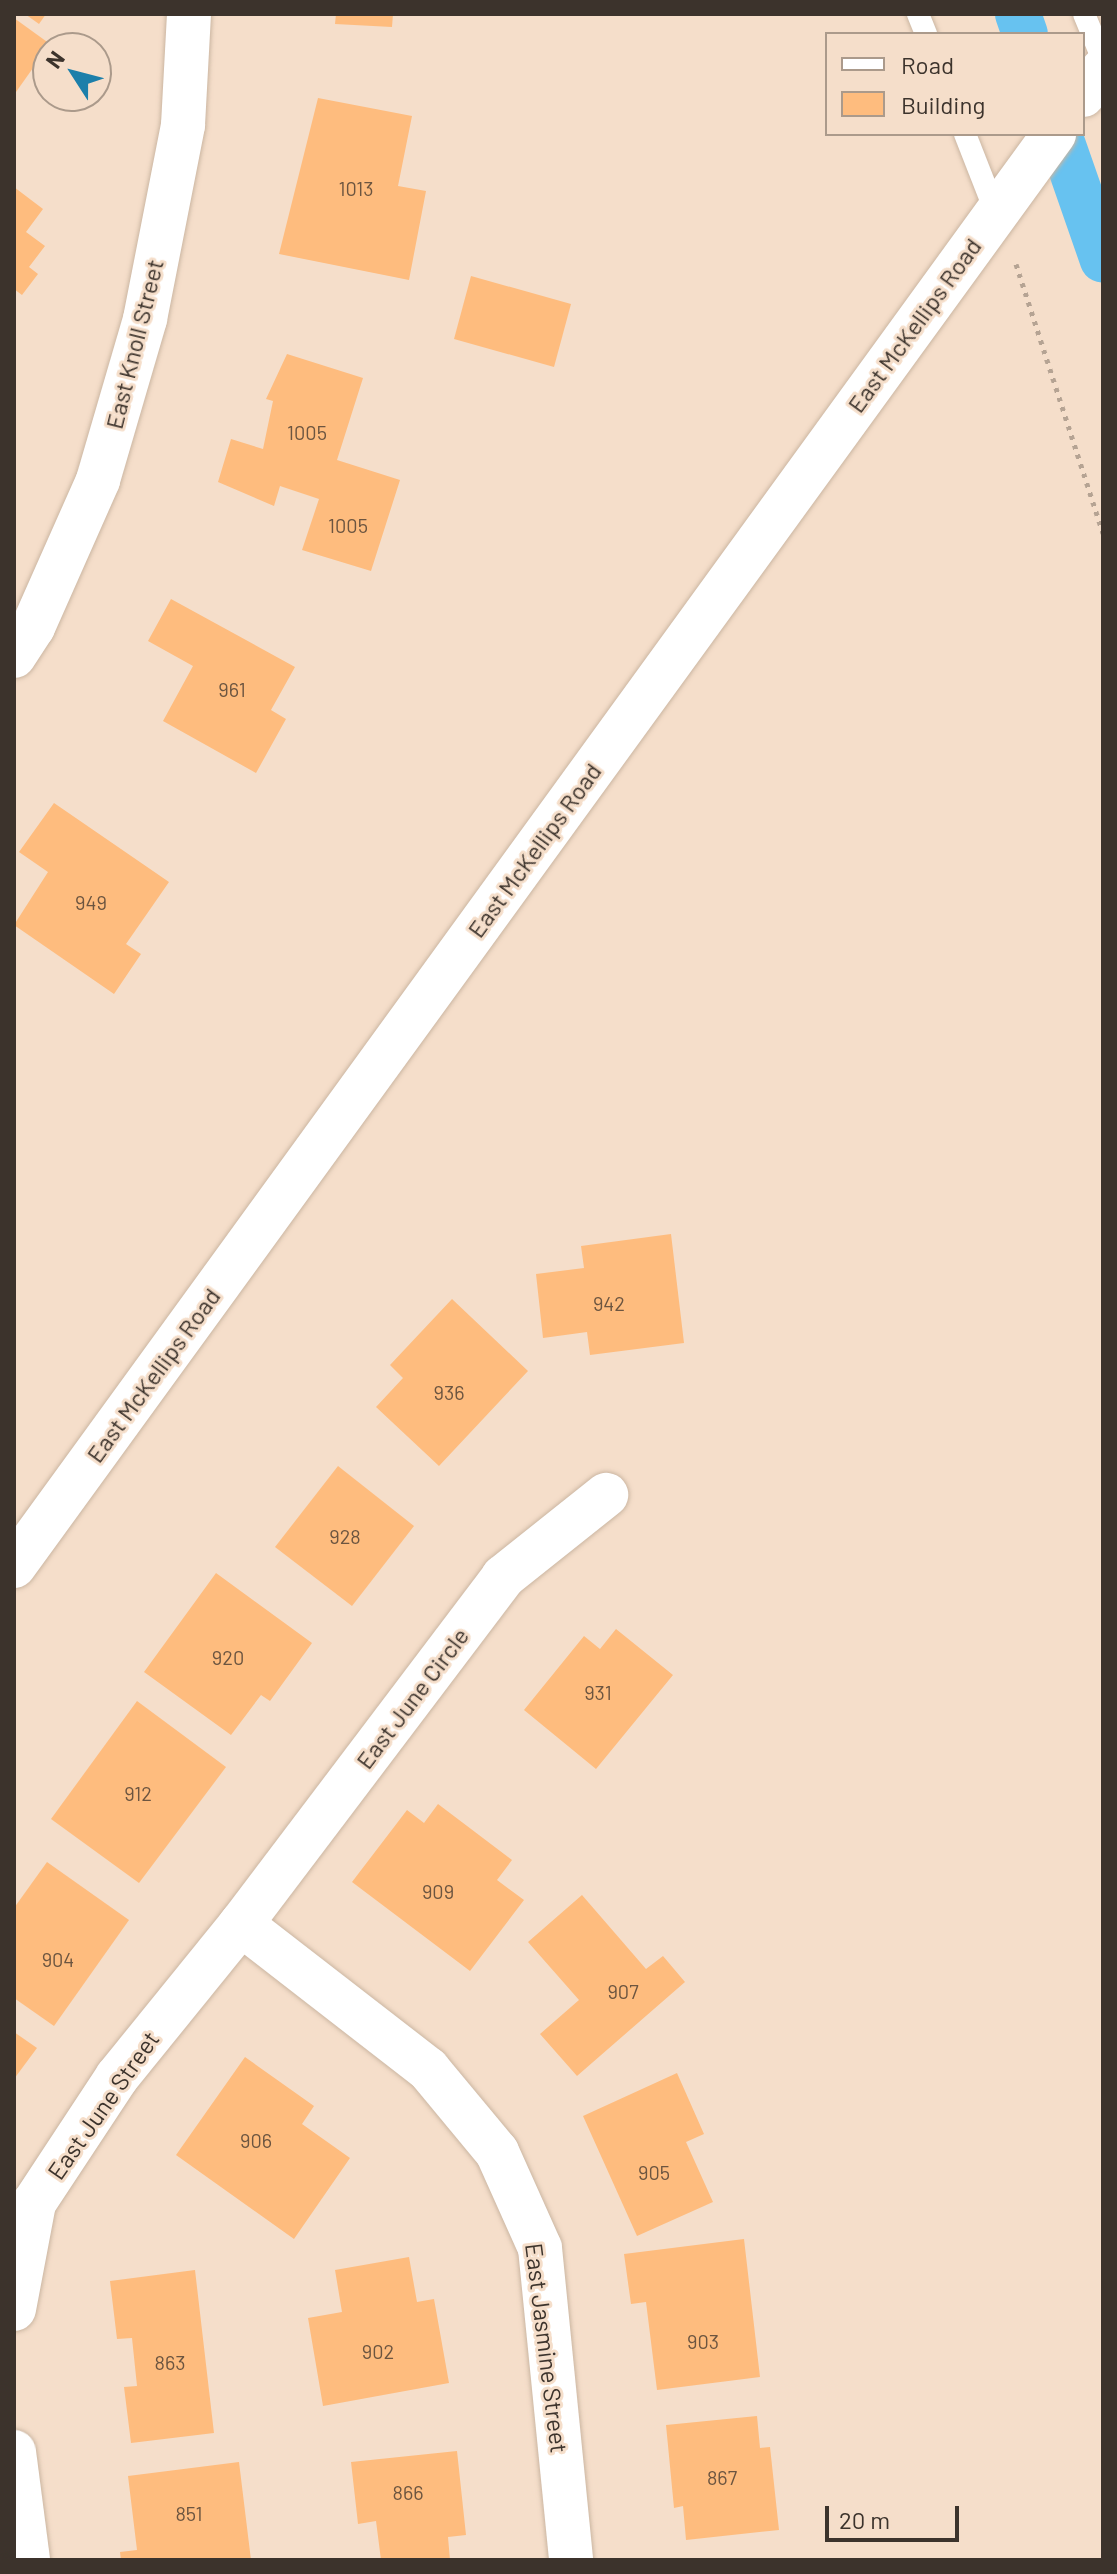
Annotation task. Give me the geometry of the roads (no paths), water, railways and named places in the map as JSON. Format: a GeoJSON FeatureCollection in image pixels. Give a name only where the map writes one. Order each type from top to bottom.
{"type":"FeatureCollection","features":[{"type":"Feature","properties":{"kind":"street","name":"East Knoll Street"},"geometry":{"type":"LineString","coordinates":[[14,656],[33,627],[98,480],[145,319],[183,125],[189,14]]}},
{"type":"Feature","properties":{"kind":"street","name":"East McKellips Road"},"geometry":{"type":"LineString","coordinates":[[14,1566],[1052,136]]}},
{"type":"Feature","properties":{"kind":"street","name":"East June Circle"},"geometry":{"type":"LineString","coordinates":[[241,1924],[503,1577],[606,1495]]}},
{"type":"Feature","properties":{"kind":"street","name":"East June Street"},"geometry":{"type":"LineString","coordinates":[[14,2309],[34,2203],[117,2077],[241,1924]]}},
{"type":"Feature","properties":{"kind":"street","name":"East Jasmine Street"},"geometry":{"type":"LineString","coordinates":[[241,1924],[428,2069],[497,2152],[540,2248],[571,2560]]}},
{"type":"Feature","properties":{"kind":"street"},"geometry":{"type":"LineString","coordinates":[[14,2452],[18,2513],[28,2560]]}},
{"type":"Feature","properties":{"kind":"lane"},"geometry":{"type":"LineString","coordinates":[[1084,14],[1094,79]]}},
{"type":"Feature","properties":{"kind":"lane"},"geometry":{"type":"LineString","coordinates":[[966,136],[1006,198]]}},
{"type":"Feature","properties":{"kind":"waterway"},"geometry":{"type":"LineString","coordinates":[[1018,14],[1024,32]]}},
{"type":"Feature","properties":{"kind":"waterway"},"geometry":{"type":"LineString","coordinates":[[1060,136],[1103,260]]}}]}
